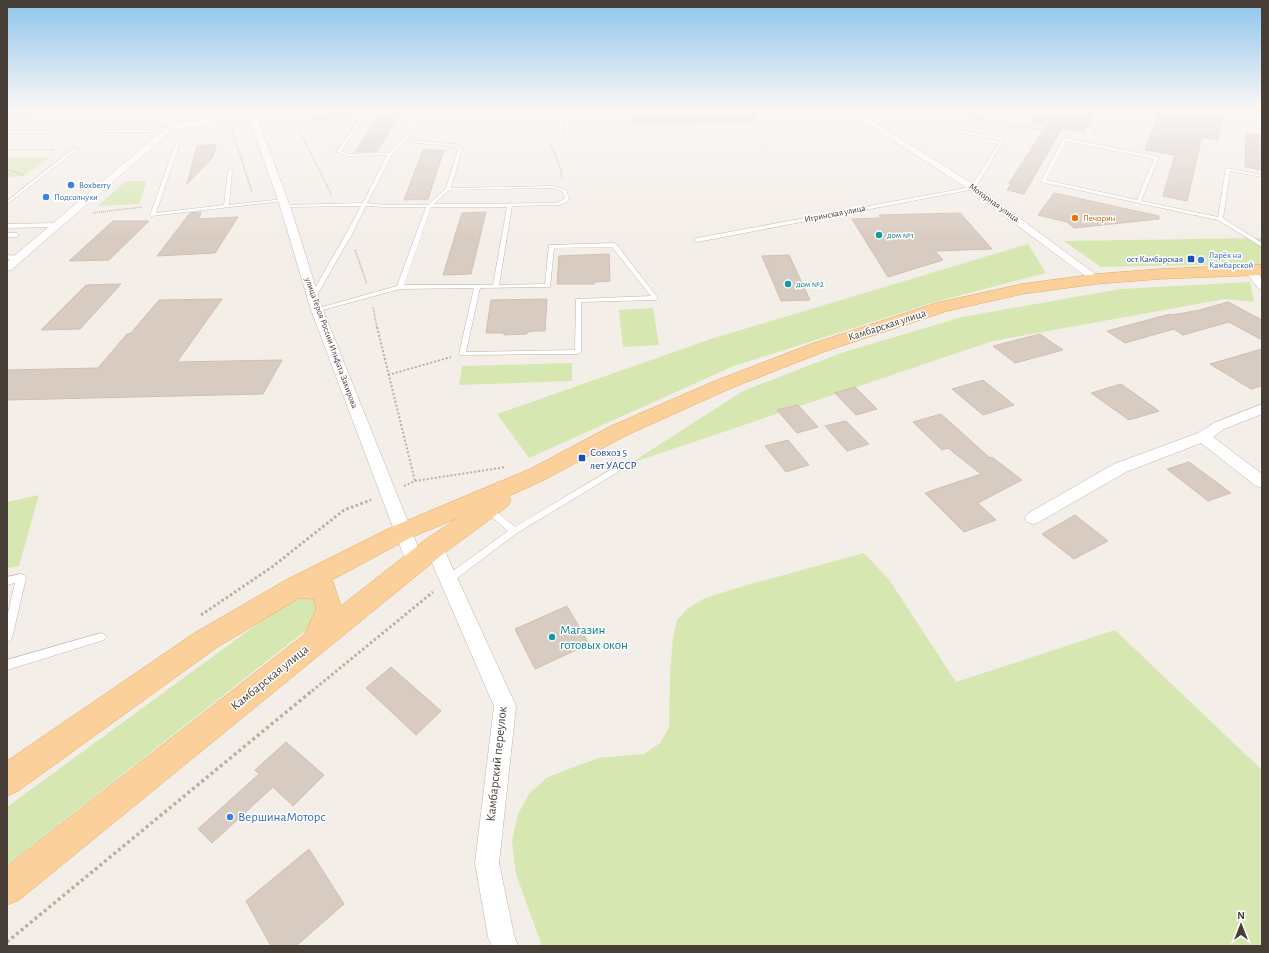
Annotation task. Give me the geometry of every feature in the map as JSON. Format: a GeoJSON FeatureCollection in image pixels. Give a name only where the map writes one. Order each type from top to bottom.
{"type":"FeatureCollection","features":[{"type":"Feature","properties":{"kind":"main road","name":"Камбарская улица"},"geometry":{"type":"LineString","coordinates":[[7,780],[206,640],[295,587],[525,470],[722,385],[817,348],[942,307],[1022,289],[1096,279],[1159,274],[1256,270]]}},
{"type":"Feature","properties":{"kind":"main road","name":"Камбарская улица"},"geometry":{"type":"LineString","coordinates":[[7,888],[425,555],[488,508],[525,470]]}},
{"type":"Feature","properties":{"kind":"main road"},"geometry":{"type":"LineString","coordinates":[[295,587],[324,589],[329,609],[316,642]]}},
{"type":"Feature","properties":{"kind":"street"},"geometry":{"type":"LineString","coordinates":[[7,268],[139,152]]}},
{"type":"Feature","properties":{"kind":"street","name":"улица Героя России Ильфата Закирова"},"geometry":{"type":"LineString","coordinates":[[265,152],[284,203],[317,310],[402,532],[425,555]]}},
{"type":"Feature","properties":{"kind":"street","name":"Моторная улица"},"geometry":{"type":"LineString","coordinates":[[917,152],[973,188],[1096,279]]}},
{"type":"Feature","properties":{"kind":"street"},"geometry":{"type":"LineString","coordinates":[[1256,270],[1262,286]]}},
{"type":"Feature","properties":{"kind":"street"},"geometry":{"type":"LineString","coordinates":[[1032,518],[1120,468],[1203,437],[1219,426],[1262,409]]}},
{"type":"Feature","properties":{"kind":"street"},"geometry":{"type":"LineString","coordinates":[[1203,437],[1262,482]]}},
{"type":"Feature","properties":{"kind":"street","name":"Камбарский переулок"},"geometry":{"type":"LineString","coordinates":[[425,555],[449,579],[505,706],[487,863],[500,943]]}},
{"type":"Feature","properties":{"kind":"lane"},"geometry":{"type":"LineString","coordinates":[[7,203],[72,152]]}},
{"type":"Feature","properties":{"kind":"lane"},"geometry":{"type":"LineString","coordinates":[[174,152],[153,216],[256,204],[363,204],[386,206],[510,205],[562,203],[567,198],[564,190],[561,188],[448,189]]}},
{"type":"Feature","properties":{"kind":"lane"},"geometry":{"type":"LineString","coordinates":[[313,297],[390,154],[348,155],[340,152]]}},
{"type":"Feature","properties":{"kind":"lane"},"geometry":{"type":"LineString","coordinates":[[400,287],[429,206],[448,189],[460,152]]}},
{"type":"Feature","properties":{"kind":"lane"},"geometry":{"type":"LineString","coordinates":[[973,188],[995,152]]}},
{"type":"Feature","properties":{"kind":"lane"},"geometry":{"type":"LineString","coordinates":[[1058,152],[1043,181],[1220,219],[1262,245]]}},
{"type":"Feature","properties":{"kind":"lane"},"geometry":{"type":"LineString","coordinates":[[1130,152],[1157,158],[1138,202]]}},
{"type":"Feature","properties":{"kind":"lane"},"geometry":{"type":"LineString","coordinates":[[1220,219],[1228,169],[1262,176]]}},
{"type":"Feature","properties":{"kind":"lane"},"geometry":{"type":"LineString","coordinates":[[226,207],[230,171]]}},
{"type":"Feature","properties":{"kind":"lane","name":"Игринская улица"},"geometry":{"type":"LineString","coordinates":[[697,240],[973,188]]}},
{"type":"Feature","properties":{"kind":"lane"},"geometry":{"type":"LineString","coordinates":[[496,286],[510,205]]}},
{"type":"Feature","properties":{"kind":"lane"},"geometry":{"type":"LineString","coordinates":[[7,226],[57,225]]}},
{"type":"Feature","properties":{"kind":"lane"},"geometry":{"type":"LineString","coordinates":[[7,235],[16,235]]}},
{"type":"Feature","properties":{"kind":"lane"},"geometry":{"type":"LineString","coordinates":[[317,310],[400,287],[548,286],[551,246],[614,245],[655,298],[578,300],[578,352],[462,354],[477,287]]}},
{"type":"Feature","properties":{"kind":"lane"},"geometry":{"type":"LineString","coordinates":[[7,257],[20,258]]}},
{"type":"Feature","properties":{"kind":"lane"},"geometry":{"type":"LineString","coordinates":[[449,579],[514,531],[614,470]]}},
{"type":"Feature","properties":{"kind":"lane"},"geometry":{"type":"LineString","coordinates":[[488,508],[514,531]]}},
{"type":"Feature","properties":{"kind":"lane"},"geometry":{"type":"LineString","coordinates":[[7,581],[21,578],[7,638]]}},
{"type":"Feature","properties":{"kind":"lane"},"geometry":{"type":"LineString","coordinates":[[7,665],[101,636]]}},
{"type":"Feature","properties":{"kind":"path"},"geometry":{"type":"LineString","coordinates":[[239,152],[256,204]]}},
{"type":"Feature","properties":{"kind":"path"},"geometry":{"type":"LineString","coordinates":[[553,152],[562,171],[561,188]]}},
{"type":"Feature","properties":{"kind":"path"},"geometry":{"type":"LineString","coordinates":[[68,216],[156,206]]}},
{"type":"Feature","properties":{"kind":"path"},"geometry":{"type":"LineString","coordinates":[[388,375],[462,354]]}},
{"type":"Feature","properties":{"kind":"path"},"geometry":{"type":"LineString","coordinates":[[415,481],[525,470]]}},
{"type":"Feature","properties":{"kind":"path"},"geometry":{"type":"LineString","coordinates":[[7,942],[449,579]]}},
{"type":"Feature","properties":{"kind":"green space"},"geometry":{"type":"Polygon","coordinates":[[[50,157],[23,176],[7,177],[7,158],[50,157]]]}},
{"type":"Feature","properties":{"kind":"green space"},"geometry":{"type":"Polygon","coordinates":[[[126,181],[147,181],[139,204],[98,206],[126,181]]]}},
{"type":"Feature","properties":{"kind":"green space"},"geometry":{"type":"Polygon","coordinates":[[[1262,238],[1262,264],[1101,267],[1064,241],[1262,238]]]}},
{"type":"Feature","properties":{"kind":"green space"},"geometry":{"type":"Polygon","coordinates":[[[1028,244],[1046,273],[935,302],[734,366],[529,458],[497,414],[711,339],[1028,244]]]}},
{"type":"Feature","properties":{"kind":"green space"},"geometry":{"type":"Polygon","coordinates":[[[1250,282],[1254,302],[1225,299],[993,341],[631,463],[743,391],[841,353],[962,317],[1120,289],[1250,282]]]}},
{"type":"Feature","properties":{"kind":"green space"},"geometry":{"type":"Polygon","coordinates":[[[653,308],[659,345],[623,347],[619,310],[653,308]]]}},
{"type":"Feature","properties":{"kind":"green space"},"geometry":{"type":"Polygon","coordinates":[[[572,363],[572,381],[459,385],[462,366],[572,363]]]}},
{"type":"Feature","properties":{"kind":"green space"},"geometry":{"type":"Polygon","coordinates":[[[39,495],[19,566],[7,568],[7,502],[39,495]]]}},
{"type":"Feature","properties":{"kind":"green space"},"geometry":{"type":"Polygon","coordinates":[[[864,553],[890,581],[956,682],[1115,630],[1262,770],[1262,946],[542,946],[516,874],[512,841],[518,814],[529,794],[546,778],[576,766],[599,758],[644,754],[660,743],[669,728],[670,673],[673,638],[677,620],[687,609],[705,598],[864,553]]]}},
{"type":"Feature","properties":{"kind":"green space"},"geometry":{"type":"Polygon","coordinates":[[[304,598],[315,599],[319,608],[308,629],[7,865],[7,807],[275,611],[296,600],[304,598]]]}},
{"type":"Feature","properties":{"kind":"building"},"geometry":{"type":"Polygon","coordinates":[[[195,152],[214,152],[213,157],[187,184],[195,152]]]}},
{"type":"Feature","properties":{"kind":"building"},"geometry":{"type":"Polygon","coordinates":[[[422,152],[443,152],[428,199],[404,200],[422,152]]]}},
{"type":"Feature","properties":{"kind":"building"},"geometry":{"type":"Polygon","coordinates":[[[1029,152],[1048,152],[1024,194],[1007,190],[1011,184],[1009,183],[1029,152]]]}},
{"type":"Feature","properties":{"kind":"building"},"geometry":{"type":"Polygon","coordinates":[[[1160,152],[1198,152],[1187,201],[1163,196],[1175,155],[1160,152]]]}},
{"type":"Feature","properties":{"kind":"building"},"geometry":{"type":"Polygon","coordinates":[[[1245,152],[1262,152],[1262,170],[1245,167],[1245,152]]]}},
{"type":"Feature","properties":{"kind":"building"},"geometry":{"type":"Polygon","coordinates":[[[1054,193],[1159,216],[1159,219],[1074,228],[1067,222],[1038,215],[1054,193]]]}},
{"type":"Feature","properties":{"kind":"building"},"geometry":{"type":"Polygon","coordinates":[[[201,212],[199,219],[238,217],[215,253],[157,256],[190,213],[201,212]]]}},
{"type":"Feature","properties":{"kind":"building"},"geometry":{"type":"Polygon","coordinates":[[[486,212],[471,274],[443,275],[462,213],[486,212]]]}},
{"type":"Feature","properties":{"kind":"building"},"geometry":{"type":"Polygon","coordinates":[[[960,213],[992,249],[935,251],[943,260],[888,277],[852,219],[881,218],[879,215],[960,213]]]}},
{"type":"Feature","properties":{"kind":"building"},"geometry":{"type":"Polygon","coordinates":[[[113,221],[149,221],[109,260],[69,261],[113,221]]]}},
{"type":"Feature","properties":{"kind":"building"},"geometry":{"type":"Polygon","coordinates":[[[609,254],[610,281],[594,282],[594,284],[557,284],[559,256],[609,254]]]}},
{"type":"Feature","properties":{"kind":"building","name":"дом №2"},"geometry":{"type":"Polygon","coordinates":[[[789,255],[810,300],[781,301],[762,256],[789,255]]]}},
{"type":"Feature","properties":{"kind":"building"},"geometry":{"type":"Polygon","coordinates":[[[121,284],[80,329],[41,330],[86,285],[121,284]]]}},
{"type":"Feature","properties":{"kind":"building"},"geometry":{"type":"Polygon","coordinates":[[[222,299],[177,362],[282,360],[263,394],[7,400],[7,370],[98,368],[159,300],[222,299]]]}},
{"type":"Feature","properties":{"kind":"building"},"geometry":{"type":"Polygon","coordinates":[[[547,299],[545,331],[527,332],[527,334],[504,335],[504,333],[486,333],[491,300],[547,299]]]}},
{"type":"Feature","properties":{"kind":"building"},"geometry":{"type":"Polygon","coordinates":[[[1228,302],[1262,320],[1262,340],[1229,322],[1183,335],[1174,329],[1125,343],[1107,331],[1170,314],[1172,315],[1200,310],[1228,302]]]}},
{"type":"Feature","properties":{"kind":"building"},"geometry":{"type":"Polygon","coordinates":[[[1040,334],[1063,350],[1015,363],[993,346],[1040,334]]]}},
{"type":"Feature","properties":{"kind":"building"},"geometry":{"type":"Polygon","coordinates":[[[1262,349],[1262,386],[1251,389],[1210,364],[1262,349]]]}},
{"type":"Feature","properties":{"kind":"building"},"geometry":{"type":"Polygon","coordinates":[[[983,380],[1014,405],[983,415],[952,389],[983,380]]]}},
{"type":"Feature","properties":{"kind":"building"},"geometry":{"type":"Polygon","coordinates":[[[1121,384],[1159,411],[1129,420],[1091,393],[1121,384]]]}},
{"type":"Feature","properties":{"kind":"building"},"geometry":{"type":"Polygon","coordinates":[[[855,387],[877,409],[856,415],[835,393],[855,387]]]}},
{"type":"Feature","properties":{"kind":"building"},"geometry":{"type":"Polygon","coordinates":[[[798,405],[818,427],[797,433],[777,410],[798,405]]]}},
{"type":"Feature","properties":{"kind":"building"},"geometry":{"type":"Polygon","coordinates":[[[941,414],[990,458],[992,457],[1022,480],[978,503],[996,520],[964,532],[925,493],[981,474],[948,448],[942,450],[913,422],[941,414]]]}},
{"type":"Feature","properties":{"kind":"building"},"geometry":{"type":"Polygon","coordinates":[[[846,421],[869,444],[847,451],[825,426],[846,421]]]}},
{"type":"Feature","properties":{"kind":"building"},"geometry":{"type":"Polygon","coordinates":[[[788,440],[809,465],[786,472],[765,446],[788,440]]]}},
{"type":"Feature","properties":{"kind":"building"},"geometry":{"type":"Polygon","coordinates":[[[1189,462],[1231,493],[1208,501],[1167,469],[1189,462]]]}},
{"type":"Feature","properties":{"kind":"building"},"geometry":{"type":"Polygon","coordinates":[[[1075,515],[1108,541],[1074,559],[1042,534],[1075,515]]]}},
{"type":"Feature","properties":{"kind":"building","name":"Магазин готовых окон"},"geometry":{"type":"Polygon","coordinates":[[[567,606],[589,644],[535,669],[515,629],[567,606]]]}},
{"type":"Feature","properties":{"kind":"building"},"geometry":{"type":"Polygon","coordinates":[[[391,667],[441,711],[416,735],[366,688],[391,667]]]}},
{"type":"Feature","properties":{"kind":"building"},"geometry":{"type":"Polygon","coordinates":[[[286,742],[324,775],[293,806],[273,787],[212,843],[198,829],[259,774],[255,770],[286,742]]]}},
{"type":"Feature","properties":{"kind":"building"},"geometry":{"type":"Polygon","coordinates":[[[309,849],[344,904],[296,946],[271,946],[246,901],[309,849]]]}},
{"type":"Feature","properties":{"kind":"place","name":"Boxberry"},"geometry":{"type":"Point","coordinates":[71,185]}},
{"type":"Feature","properties":{"kind":"place","name":"Подсолнухи"},"geometry":{"type":"Point","coordinates":[46,197]}},
{"type":"Feature","properties":{"kind":"place","name":"Печорин"},"geometry":{"type":"Point","coordinates":[1075,218]}},
{"type":"Feature","properties":{"kind":"place","name":"дом №1"},"geometry":{"type":"Point","coordinates":[879,235]}},
{"type":"Feature","properties":{"kind":"place","name":"ост Камбарская"},"geometry":{"type":"Point","coordinates":[1191,259]}},
{"type":"Feature","properties":{"kind":"place","name":"Ларёк на Камбарской"},"geometry":{"type":"Point","coordinates":[1201,260]}},
{"type":"Feature","properties":{"kind":"place","name":"дом №2"},"geometry":{"type":"Point","coordinates":[788,284]}},
{"type":"Feature","properties":{"kind":"place","name":"Совхоз 5 лет УАССР"},"geometry":{"type":"Point","coordinates":[582,458]}},
{"type":"Feature","properties":{"kind":"place","name":"Магазин готовых окон"},"geometry":{"type":"Point","coordinates":[552,637]}},
{"type":"Feature","properties":{"kind":"place","name":"ВершинаМоторс"},"geometry":{"type":"Point","coordinates":[230,817]}}]}
